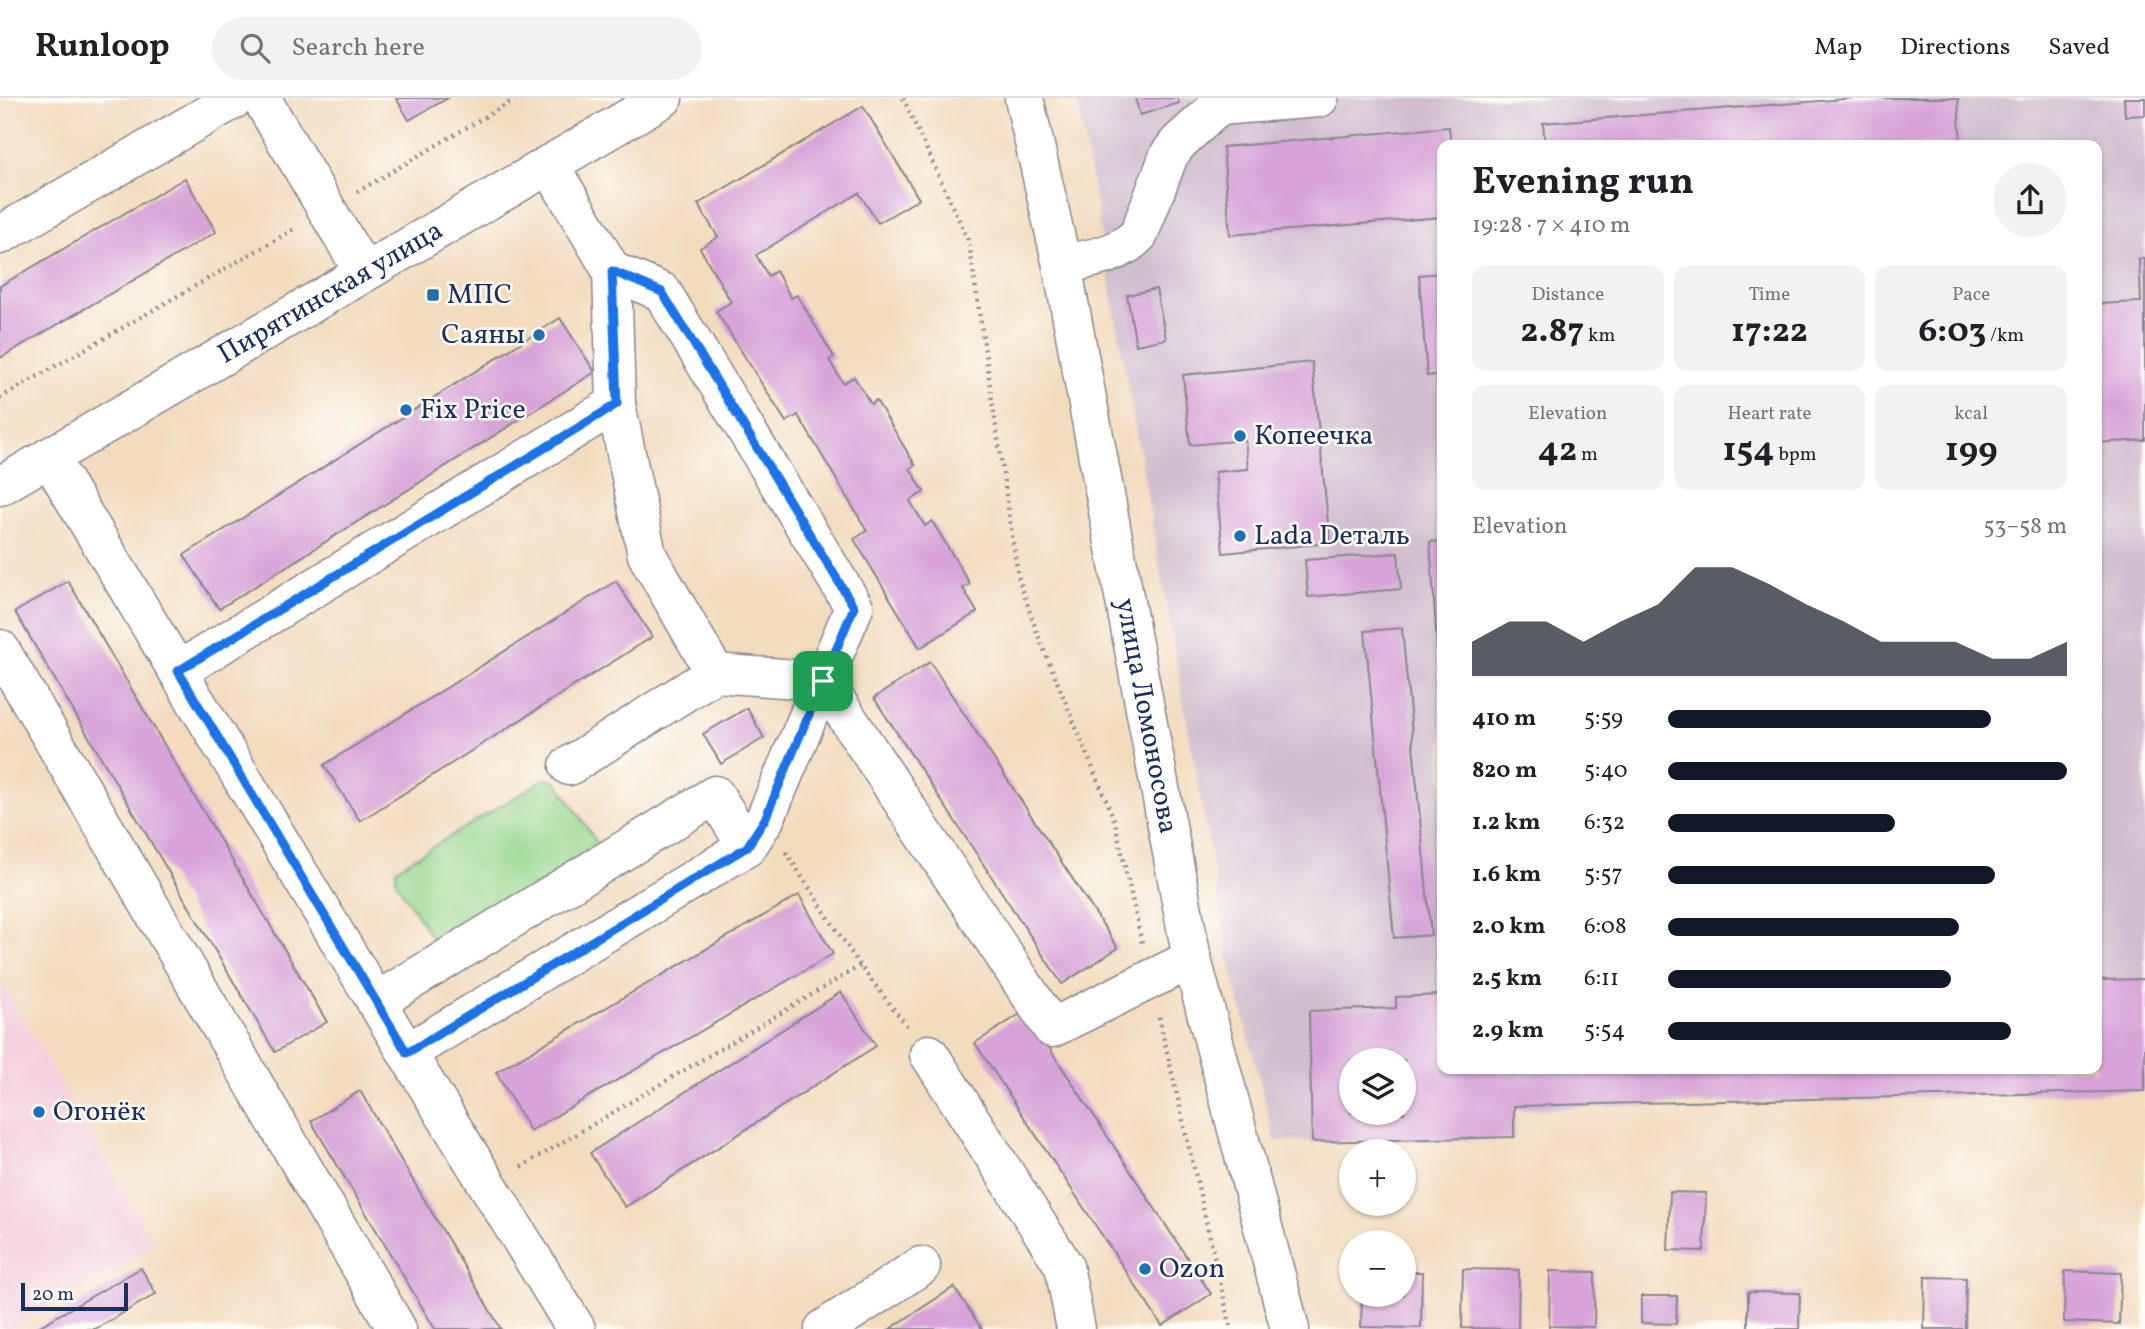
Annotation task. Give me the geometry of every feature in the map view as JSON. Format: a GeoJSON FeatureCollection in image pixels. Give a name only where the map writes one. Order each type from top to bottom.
{"type":"FeatureCollection","features":[{"type":"Feature","properties":{"kind":"street"},"geometry":{"type":"LineString","coordinates":[[0,235],[236,98]]}},
{"type":"Feature","properties":{"kind":"street"},"geometry":{"type":"LineString","coordinates":[[261,98],[363,271]]}},
{"type":"Feature","properties":{"kind":"street","name":"Пирятинская улица"},"geometry":{"type":"LineString","coordinates":[[0,486],[363,271],[663,98]]}},
{"type":"Feature","properties":{"kind":"street","name":"улица Ломоносова"},"geometry":{"type":"LineString","coordinates":[[1024,98],[1062,265],[1192,959],[1290,1329]]}},
{"type":"Feature","properties":{"kind":"street"},"geometry":{"type":"LineString","coordinates":[[1062,265],[1116,253],[1131,243],[1143,225],[1170,155],[1218,102],[1319,98]]}},
{"type":"Feature","properties":{"kind":"street"},"geometry":{"type":"LineString","coordinates":[[549,164],[612,271],[617,404],[648,555],[715,673]]}},
{"type":"Feature","properties":{"kind":"street"},"geometry":{"type":"LineString","coordinates":[[407,1053],[756,833],[854,607],[662,292],[612,271]]}},
{"type":"Feature","properties":{"kind":"street"},"geometry":{"type":"LineString","coordinates":[[178,671],[617,404]]}},
{"type":"Feature","properties":{"kind":"street"},"geometry":{"type":"LineString","coordinates":[[49,457],[576,1329]]}},
{"type":"Feature","properties":{"kind":"street"},"geometry":{"type":"LineString","coordinates":[[0,649],[397,1329]]}},
{"type":"Feature","properties":{"kind":"street"},"geometry":{"type":"LineString","coordinates":[[569,766],[715,673],[823,681]]}},
{"type":"Feature","properties":{"kind":"street"},"geometry":{"type":"LineString","coordinates":[[823,681],[1052,1028],[1192,959]]}},
{"type":"Feature","properties":{"kind":"street"},"geometry":{"type":"LineString","coordinates":[[376,1002],[715,795],[756,833]]}},
{"type":"Feature","properties":{"kind":"street"},"geometry":{"type":"LineString","coordinates":[[929,1054],[1064,1266],[1076,1329]]}},
{"type":"Feature","properties":{"kind":"street"},"geometry":{"type":"LineString","coordinates":[[824,1329],[920,1266]]}},
{"type":"Feature","properties":{"kind":"path"},"geometry":{"type":"LineString","coordinates":[[0,398],[517,98]]}},
{"type":"Feature","properties":{"kind":"path"},"geometry":{"type":"LineString","coordinates":[[904,98],[969,242],[1018,576],[1037,634],[1115,822],[1231,1329]]}},
{"type":"Feature","properties":{"kind":"path"},"geometry":{"type":"LineString","coordinates":[[756,833],[929,1054]]}},
{"type":"Feature","properties":{"kind":"path"},"geometry":{"type":"LineString","coordinates":[[514,1171],[860,966]]}},
{"type":"Feature","properties":{"kind":"shaded area"},"geometry":{"type":"Polygon","coordinates":[[[1077,98],[2145,98],[2145,1091],[1516,1110],[1514,1140],[1275,1141],[1229,959],[1077,98]]]}},
{"type":"Feature","properties":{"kind":"shaded area","name":"Огонёк"},"geometry":{"type":"Polygon","coordinates":[[[0,980],[155,1244],[10,1329],[0,1329],[0,980]]]}},
{"type":"Feature","properties":{"kind":"green space"},"geometry":{"type":"Polygon","coordinates":[[[545,779],[557,782],[599,846],[439,949],[396,882],[396,869],[545,779]]]}},
{"type":"Feature","properties":{"kind":"building"},"geometry":{"type":"Polygon","coordinates":[[[396,98],[448,98],[409,120],[396,98]]]}},
{"type":"Feature","properties":{"kind":"building"},"geometry":{"type":"Polygon","coordinates":[[[1135,98],[1177,98],[1179,103],[1140,115],[1135,98]]]}},
{"type":"Feature","properties":{"kind":"building"},"geometry":{"type":"Polygon","coordinates":[[[1857,98],[1958,98],[1961,140],[1545,140],[1543,123],[1857,98]]]}},
{"type":"Feature","properties":{"kind":"building"},"geometry":{"type":"Polygon","coordinates":[[[2124,98],[2145,98],[2145,115],[2125,116],[2124,98]]]}},
{"type":"Feature","properties":{"kind":"building"},"geometry":{"type":"Polygon","coordinates":[[[863,106],[919,199],[878,223],[859,193],[756,255],[768,276],[776,271],[791,298],[797,295],[834,357],[829,360],[843,383],[854,377],[871,404],[876,400],[915,465],[910,468],[924,492],[910,501],[925,526],[932,521],[970,584],[963,588],[977,612],[920,648],[854,539],[867,531],[798,415],[786,422],[716,311],[731,302],[700,248],[718,237],[698,204],[863,106]]]}},
{"type":"Feature","properties":{"kind":"building"},"geometry":{"type":"Polygon","coordinates":[[[1449,127],[1450,140],[1437,140],[1437,217],[1230,235],[1223,147],[1449,127]]]}},
{"type":"Feature","properties":{"kind":"building"},"geometry":{"type":"Polygon","coordinates":[[[185,178],[216,232],[0,358],[0,286],[185,178]]]}},
{"type":"Feature","properties":{"kind":"building"},"geometry":{"type":"Polygon","coordinates":[[[2139,259],[2145,259],[2145,440],[2102,443],[2102,304],[2141,302],[2139,259]]]}},
{"type":"Feature","properties":{"kind":"building"},"geometry":{"type":"Polygon","coordinates":[[[1437,273],[1437,375],[1427,376],[1419,275],[1437,273]]]}},
{"type":"Feature","properties":{"kind":"building"},"geometry":{"type":"Polygon","coordinates":[[[1156,289],[1166,339],[1136,345],[1127,295],[1156,289]]]}},
{"type":"Feature","properties":{"kind":"building"},"geometry":{"type":"Polygon","coordinates":[[[560,318],[595,372],[219,609],[184,555],[560,318]]]}},
{"type":"Feature","properties":{"kind":"building"},"geometry":{"type":"Polygon","coordinates":[[[1312,362],[1330,543],[1223,553],[1215,472],[1248,469],[1245,440],[1190,445],[1183,375],[1312,362]]]}},
{"type":"Feature","properties":{"kind":"building"},"geometry":{"type":"Polygon","coordinates":[[[1437,541],[1437,645],[1430,542],[1437,541]]]}},
{"type":"Feature","properties":{"kind":"building"},"geometry":{"type":"Polygon","coordinates":[[[1398,553],[1401,589],[1308,597],[1305,560],[1398,553]]]}},
{"type":"Feature","properties":{"kind":"building"},"geometry":{"type":"Polygon","coordinates":[[[68,581],[327,1022],[275,1052],[15,612],[68,581]]]}},
{"type":"Feature","properties":{"kind":"building"},"geometry":{"type":"Polygon","coordinates":[[[616,581],[652,637],[360,821],[324,765],[616,581]]]}},
{"type":"Feature","properties":{"kind":"building"},"geometry":{"type":"Polygon","coordinates":[[[1402,628],[1431,935],[1394,938],[1365,631],[1402,628]]]}},
{"type":"Feature","properties":{"kind":"building"},"geometry":{"type":"Polygon","coordinates":[[[930,662],[1118,948],[1062,984],[874,698],[930,662]]]}},
{"type":"Feature","properties":{"kind":"building"},"geometry":{"type":"Polygon","coordinates":[[[747,708],[764,738],[721,764],[703,734],[747,708]]]}},
{"type":"Feature","properties":{"kind":"building"},"geometry":{"type":"Polygon","coordinates":[[[799,895],[833,954],[530,1131],[496,1072],[799,895]]]}},
{"type":"Feature","properties":{"kind":"building"},"geometry":{"type":"Polygon","coordinates":[[[2145,979],[2145,1091],[1514,1106],[1514,1137],[1339,1139],[1339,1141],[1312,1142],[1309,1011],[1396,1008],[1396,997],[1437,995],[1437,1074],[2102,1074],[2102,980],[2145,979]]]}},
{"type":"Feature","properties":{"kind":"building"},"geometry":{"type":"Polygon","coordinates":[[[841,992],[876,1046],[625,1207],[590,1153],[841,992]]]}},
{"type":"Feature","properties":{"kind":"building"},"geometry":{"type":"Polygon","coordinates":[[[1025,1011],[1211,1294],[1162,1326],[975,1043],[1025,1011]]]}},
{"type":"Feature","properties":{"kind":"building"},"geometry":{"type":"Polygon","coordinates":[[[360,1091],[501,1329],[435,1329],[311,1121],[360,1091]]]}},
{"type":"Feature","properties":{"kind":"building"},"geometry":{"type":"Polygon","coordinates":[[[1670,1192],[1706,1193],[1704,1251],[1668,1250],[1670,1192]]]}},
{"type":"Feature","properties":{"kind":"building"},"geometry":{"type":"Polygon","coordinates":[[[141,1268],[156,1294],[95,1329],[35,1329],[141,1268]]]}},
{"type":"Feature","properties":{"kind":"building"},"geometry":{"type":"Polygon","coordinates":[[[1463,1269],[1519,1270],[1518,1329],[1462,1328],[1463,1269]]]}},
{"type":"Feature","properties":{"kind":"building"},"geometry":{"type":"Polygon","coordinates":[[[1550,1271],[1595,1272],[1594,1327],[1549,1326],[1550,1271]]]}},
{"type":"Feature","properties":{"kind":"building"},"geometry":{"type":"Polygon","coordinates":[[[2065,1271],[2121,1273],[2119,1324],[2064,1322],[2065,1271]]]}},
{"type":"Feature","properties":{"kind":"building"},"geometry":{"type":"Polygon","coordinates":[[[1416,1272],[1422,1272],[1421,1328],[1361,1327],[1362,1307],[1416,1307],[1416,1272]]]}},
{"type":"Feature","properties":{"kind":"building"},"geometry":{"type":"Polygon","coordinates":[[[1925,1277],[1966,1278],[1965,1329],[1924,1329],[1925,1277]]]}},
{"type":"Feature","properties":{"kind":"building"},"geometry":{"type":"Polygon","coordinates":[[[954,1287],[982,1329],[890,1329],[954,1287]]]}},
{"type":"Feature","properties":{"kind":"building"},"geometry":{"type":"Polygon","coordinates":[[[1748,1292],[1800,1293],[1799,1329],[1748,1329],[1748,1292]]]}},
{"type":"Feature","properties":{"kind":"building"},"geometry":{"type":"Polygon","coordinates":[[[1641,1296],[1677,1296],[1676,1324],[1641,1323],[1641,1296]]]}},
{"type":"Feature","properties":{"kind":"place","name":"МПС"},"geometry":{"type":"Point","coordinates":[433,295]}},
{"type":"Feature","properties":{"kind":"place","name":"Саяны"},"geometry":{"type":"Point","coordinates":[539,335]}},
{"type":"Feature","properties":{"kind":"place","name":"Fix Price"},"geometry":{"type":"Point","coordinates":[406,410]}},
{"type":"Feature","properties":{"kind":"place","name":"Копеечка"},"geometry":{"type":"Point","coordinates":[1240,436]}},
{"type":"Feature","properties":{"kind":"place","name":"Lada Dеталь"},"geometry":{"type":"Point","coordinates":[1240,536]}},
{"type":"Feature","properties":{"kind":"place","name":"Огонёк"},"geometry":{"type":"Point","coordinates":[39,1112]}},
{"type":"Feature","properties":{"kind":"place","name":"Ozon"},"geometry":{"type":"Point","coordinates":[1145,1269]}},
{"type":"Feature","properties":{"kind":"route"},"geometry":{"type":"LineString","coordinates":[[612,271],[662,292],[854,607],[823,681],[765,819],[747,847],[407,1053],[178,671],[617,404],[612,271]]}}]}
